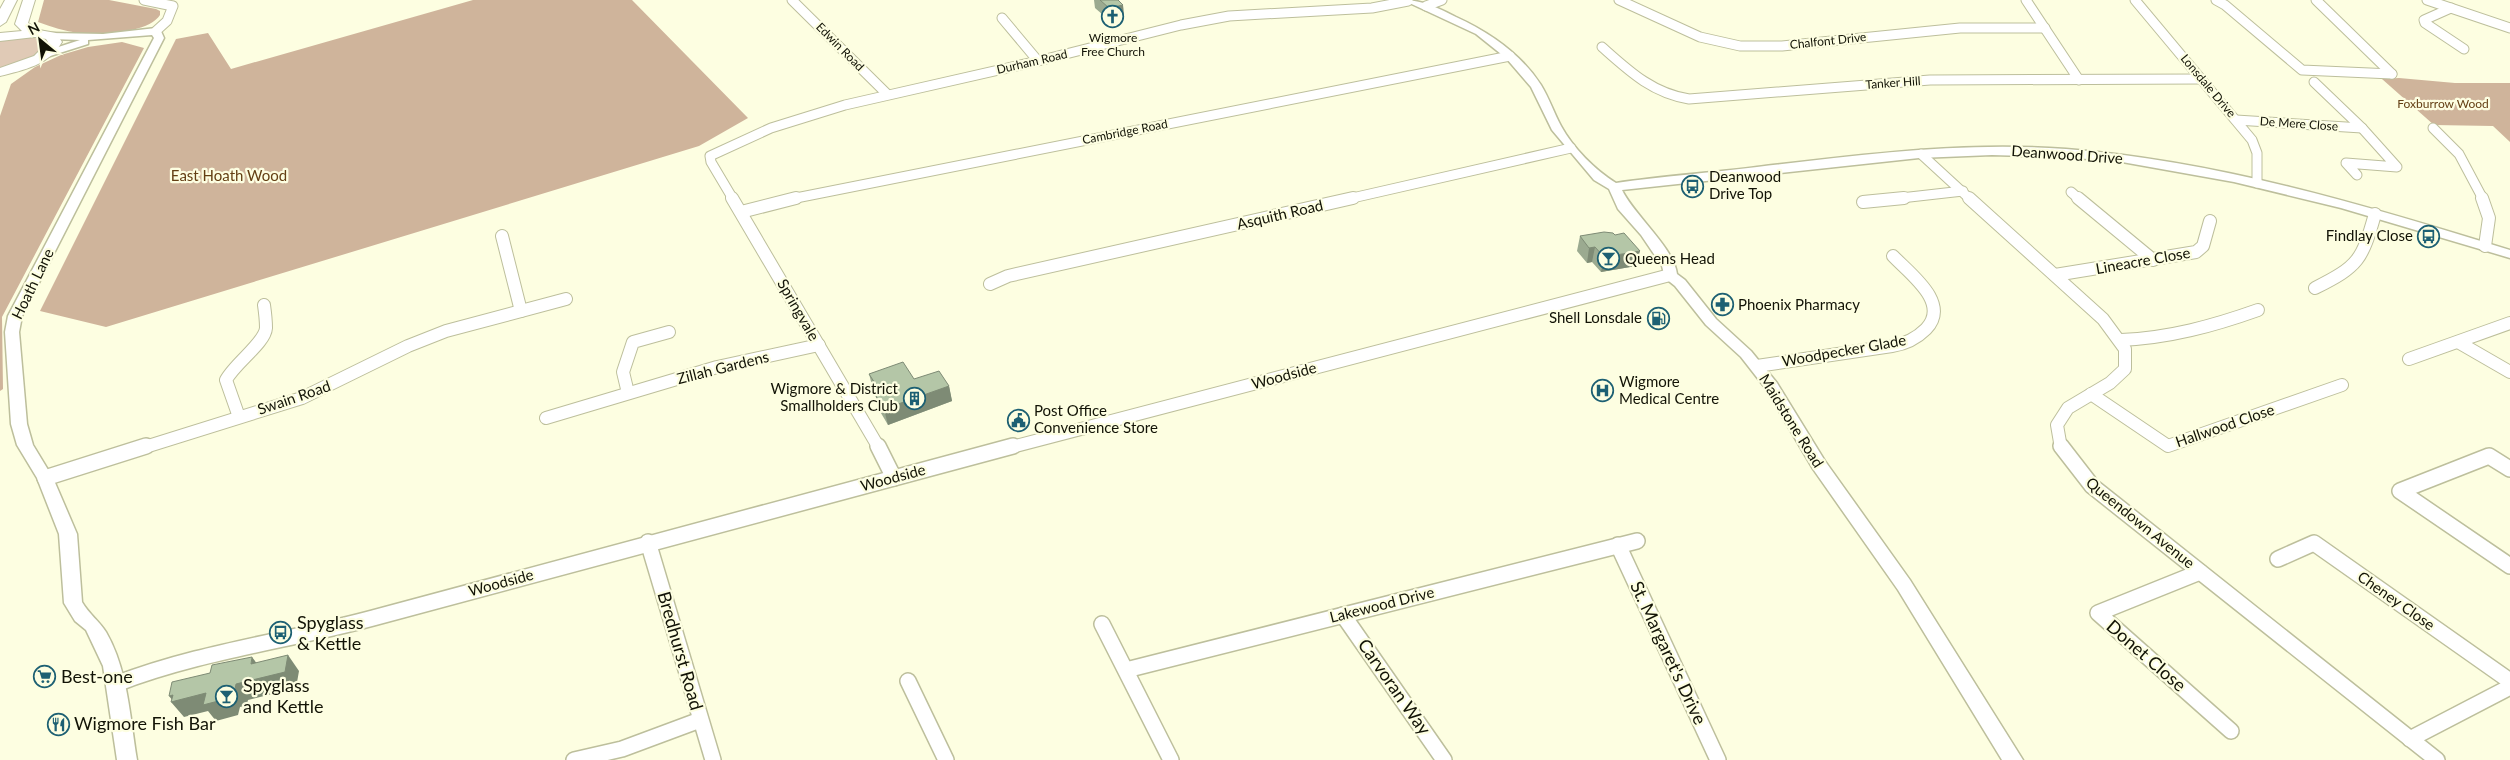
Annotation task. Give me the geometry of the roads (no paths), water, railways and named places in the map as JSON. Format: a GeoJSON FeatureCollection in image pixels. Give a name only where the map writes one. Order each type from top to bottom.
{"type":"FeatureCollection","features":[{"type":"Feature","properties":{"kind":"main road"},"geometry":{"type":"LineString","coordinates":[[0,22],[11,0]]}},
{"type":"Feature","properties":{"kind":"main road"},"geometry":{"type":"LineString","coordinates":[[0,72],[26,64],[47,54],[55,42],[50,36],[35,32],[21,24],[29,0]]}},
{"type":"Feature","properties":{"kind":"main road"},"geometry":{"type":"LineString","coordinates":[[0,36],[35,32]]}},
{"type":"Feature","properties":{"kind":"main road"},"geometry":{"type":"LineString","coordinates":[[0,82],[26,64]]}},
{"type":"Feature","properties":{"kind":"street"},"geometry":{"type":"LineString","coordinates":[[50,36],[103,37],[156,31],[166,22],[173,6],[144,0]]}},
{"type":"Feature","properties":{"kind":"street","name":"Edwin Road"},"geometry":{"type":"LineString","coordinates":[[792,0],[887,94]]}},
{"type":"Feature","properties":{"kind":"street"},"geometry":{"type":"LineString","coordinates":[[1426,6],[1442,0]]}},
{"type":"Feature","properties":{"kind":"street","name":"Chalfont Drive"},"geometry":{"type":"LineString","coordinates":[[1619,0],[1700,37],[1740,46],[1782,46],[1960,28],[2046,28]]}},
{"type":"Feature","properties":{"kind":"street"},"geometry":{"type":"LineString","coordinates":[[2026,0],[2079,80]]}},
{"type":"Feature","properties":{"kind":"street","name":"Lonsdale Drive"},"geometry":{"type":"LineString","coordinates":[[2135,0],[2255,145],[2257,183]]}},
{"type":"Feature","properties":{"kind":"street"},"geometry":{"type":"LineString","coordinates":[[2216,0],[2225,5],[2302,70],[2392,74],[2316,0]]}},
{"type":"Feature","properties":{"kind":"street"},"geometry":{"type":"LineString","coordinates":[[2427,0],[2510,28]]}},
{"type":"Feature","properties":{"kind":"street","name":"Durham Road"},"geometry":{"type":"LineString","coordinates":[[723,150],[771,128],[887,94],[1038,61],[1216,18],[1372,8],[1408,1]]}},
{"type":"Feature","properties":{"kind":"street","name":"Maidstone Road"},"geometry":{"type":"LineString","coordinates":[[1408,1],[1426,6],[1480,32],[1510,56],[1536,86],[1553,121],[1570,148],[1598,177],[1614,187],[1623,206],[1646,232],[1669,266],[1670,275],[1680,283],[1711,322],[1757,366],[1782,402],[1841,500],[1904,585],[2013,760]]}},
{"type":"Feature","properties":{"kind":"street"},"geometry":{"type":"LineString","coordinates":[[2450,8],[2424,20],[2425,23],[2464,49]]}},
{"type":"Feature","properties":{"kind":"street"},"geometry":{"type":"LineString","coordinates":[[1002,18],[1004,23],[1038,61]]}},
{"type":"Feature","properties":{"kind":"street","name":"Hoath Lane"},"geometry":{"type":"LineString","coordinates":[[127,760],[112,666],[92,625],[81,616],[73,603],[68,534],[45,478],[25,445],[19,424],[12,332],[15,316],[159,38],[156,31]]}},
{"type":"Feature","properties":{"kind":"street"},"geometry":{"type":"LineString","coordinates":[[47,54],[103,37]]}},
{"type":"Feature","properties":{"kind":"street","name":"Tanker Hill"},"geometry":{"type":"LineString","coordinates":[[1602,47],[1650,88],[1667,95],[1689,99],[1930,80],[2202,79]]}},
{"type":"Feature","properties":{"kind":"street","name":"Cambridge Road"},"geometry":{"type":"LineString","coordinates":[[741,212],[809,194],[1510,56]]}},
{"type":"Feature","properties":{"kind":"street","name":"De Mere Close"},"geometry":{"type":"LineString","coordinates":[[2314,82],[2362,128],[2397,167],[2346,164],[2357,175]]}},
{"type":"Feature","properties":{"kind":"street","name":"De Mere Close"},"geometry":{"type":"LineString","coordinates":[[2236,120],[2362,128]]}},
{"type":"Feature","properties":{"kind":"street"},"geometry":{"type":"LineString","coordinates":[[2433,128],[2459,154],[2485,203],[2489,218],[2485,246]]}},
{"type":"Feature","properties":{"kind":"street","name":"Asquith Road"},"geometry":{"type":"LineString","coordinates":[[990,284],[1017,274],[1570,148]]}},
{"type":"Feature","properties":{"kind":"street","name":"Springvale"},"geometry":{"type":"LineString","coordinates":[[723,150],[709,158],[876,442],[894,478]]}},
{"type":"Feature","properties":{"kind":"street","name":"Deanwood Drive"},"geometry":{"type":"LineString","coordinates":[[1614,187],[1973,150],[2065,153],[2167,166],[2257,183],[2375,214],[2510,254]]}},
{"type":"Feature","properties":{"kind":"street","name":"Queendown Avenue"},"geometry":{"type":"LineString","coordinates":[[1921,154],[2056,275],[2103,319],[2121,340],[2127,364],[2123,372],[2114,383],[2068,406],[2059,418],[2056,433],[2061,448],[2077,470],[2092,486],[2437,760]]}},
{"type":"Feature","properties":{"kind":"street"},"geometry":{"type":"LineString","coordinates":[[1863,202],[1963,191]]}},
{"type":"Feature","properties":{"kind":"street"},"geometry":{"type":"LineString","coordinates":[[2071,192],[2153,260]]}},
{"type":"Feature","properties":{"kind":"street"},"geometry":{"type":"LineString","coordinates":[[2315,288],[2346,273],[2358,263],[2375,214]]}},
{"type":"Feature","properties":{"kind":"street","name":"Lineacre Close"},"geometry":{"type":"LineString","coordinates":[[2056,275],[2153,260],[2200,250],[2206,238],[2210,221]]}},
{"type":"Feature","properties":{"kind":"street"},"geometry":{"type":"LineString","coordinates":[[502,236],[521,311]]}},
{"type":"Feature","properties":{"kind":"street","name":"Woodpecker Glade"},"geometry":{"type":"LineString","coordinates":[[1757,366],[1885,347],[1919,336],[1932,321],[1935,315],[1934,307],[1922,287],[1892,256]]}},
{"type":"Feature","properties":{"kind":"street","name":"Woodside"},"geometry":{"type":"LineString","coordinates":[[116,684],[150,671],[354,623],[648,542],[1670,275]]}},
{"type":"Feature","properties":{"kind":"street","name":"Swain Road"},"geometry":{"type":"LineString","coordinates":[[45,478],[319,392],[410,345],[566,299]]}},
{"type":"Feature","properties":{"kind":"street"},"geometry":{"type":"LineString","coordinates":[[239,417],[226,380],[232,368],[260,342],[266,330],[264,305]]}},
{"type":"Feature","properties":{"kind":"street"},"geometry":{"type":"LineString","coordinates":[[2121,340],[2153,338],[2189,331],[2258,310]]}},
{"type":"Feature","properties":{"kind":"street"},"geometry":{"type":"LineString","coordinates":[[2409,359],[2510,324]]}},
{"type":"Feature","properties":{"kind":"street"},"geometry":{"type":"LineString","coordinates":[[628,394],[623,372],[633,342],[669,332]]}},
{"type":"Feature","properties":{"kind":"street"},"geometry":{"type":"LineString","coordinates":[[2458,342],[2510,372]]}},
{"type":"Feature","properties":{"kind":"street","name":"Zillah Gardens"},"geometry":{"type":"LineString","coordinates":[[546,418],[718,367],[819,345]]}},
{"type":"Feature","properties":{"kind":"street","name":"Hallwood Close"},"geometry":{"type":"LineString","coordinates":[[2091,394],[2168,446],[2342,386]]}},
{"type":"Feature","properties":{"kind":"street"},"geometry":{"type":"LineString","coordinates":[[2510,469],[2489,456],[2400,491],[2510,566]]}},
{"type":"Feature","properties":{"kind":"street","name":"Lakewood Drive"},"geometry":{"type":"LineString","coordinates":[[1126,670],[1638,541]]}},
{"type":"Feature","properties":{"kind":"street","name":"Bredhurst Road"},"geometry":{"type":"LineString","coordinates":[[648,542],[713,760]]}},
{"type":"Feature","properties":{"kind":"street","name":"Cheney Close"},"geometry":{"type":"LineString","coordinates":[[2278,559],[2314,543],[2510,681]]}},
{"type":"Feature","properties":{"kind":"street","name":"St. Margaret's Drive"},"geometry":{"type":"LineString","coordinates":[[1618,545],[1718,760]]}},
{"type":"Feature","properties":{"kind":"street","name":"Donet Close"},"geometry":{"type":"LineString","coordinates":[[2200,572],[2098,613],[2231,731]]}},
{"type":"Feature","properties":{"kind":"street","name":"Carvoran Way"},"geometry":{"type":"LineString","coordinates":[[1343,615],[1444,760]]}},
{"type":"Feature","properties":{"kind":"street"},"geometry":{"type":"LineString","coordinates":[[1102,624],[1172,760]]}},
{"type":"Feature","properties":{"kind":"street"},"geometry":{"type":"LineString","coordinates":[[908,681],[946,760]]}},
{"type":"Feature","properties":{"kind":"street"},"geometry":{"type":"LineString","coordinates":[[2410,739],[2510,687]]}},
{"type":"Feature","properties":{"kind":"street"},"geometry":{"type":"LineString","coordinates":[[574,760],[622,750],[700,720]]}},
{"type":"Feature","properties":{"kind":"place","name":"Wigmore Free Church"},"geometry":{"type":"Point","coordinates":[1113,17]}},
{"type":"Feature","properties":{"kind":"place","name":"Deanwood Drive Top"},"geometry":{"type":"Point","coordinates":[1693,186]}},
{"type":"Feature","properties":{"kind":"place","name":"Findlay Close"},"geometry":{"type":"Point","coordinates":[2429,236]}},
{"type":"Feature","properties":{"kind":"place","name":"Queens Head"},"geometry":{"type":"Point","coordinates":[1609,259]}},
{"type":"Feature","properties":{"kind":"place","name":"Phoenix Pharmacy"},"geometry":{"type":"Point","coordinates":[1722,305]}},
{"type":"Feature","properties":{"kind":"place","name":"Shell Lonsdale"},"geometry":{"type":"Point","coordinates":[1658,318]}},
{"type":"Feature","properties":{"kind":"place","name":"Wigmore Medical Centre"},"geometry":{"type":"Point","coordinates":[1603,391]}},
{"type":"Feature","properties":{"kind":"place","name":"Wigmore & District Smallholders Club"},"geometry":{"type":"Point","coordinates":[914,398]}},
{"type":"Feature","properties":{"kind":"place","name":"Post Office Convenience Store"},"geometry":{"type":"Point","coordinates":[1018,420]}},
{"type":"Feature","properties":{"kind":"place","name":"Spyglass & Kettle"},"geometry":{"type":"Point","coordinates":[281,633]}},
{"type":"Feature","properties":{"kind":"place","name":"Best-one"},"geometry":{"type":"Point","coordinates":[45,677]}},
{"type":"Feature","properties":{"kind":"place","name":"Spyglass and Kettle"},"geometry":{"type":"Point","coordinates":[227,696]}},
{"type":"Feature","properties":{"kind":"place","name":"Wigmore Fish Bar"},"geometry":{"type":"Point","coordinates":[58,724]}},
{"type":"Feature","properties":{"kind":"park label","name":"Foxburrow Wood"},"geometry":{"type":"Point","coordinates":[2443,104]}},
{"type":"Feature","properties":{"kind":"park label","name":"East Hoath Wood"},"geometry":{"type":"Point","coordinates":[229,176]}}]}
